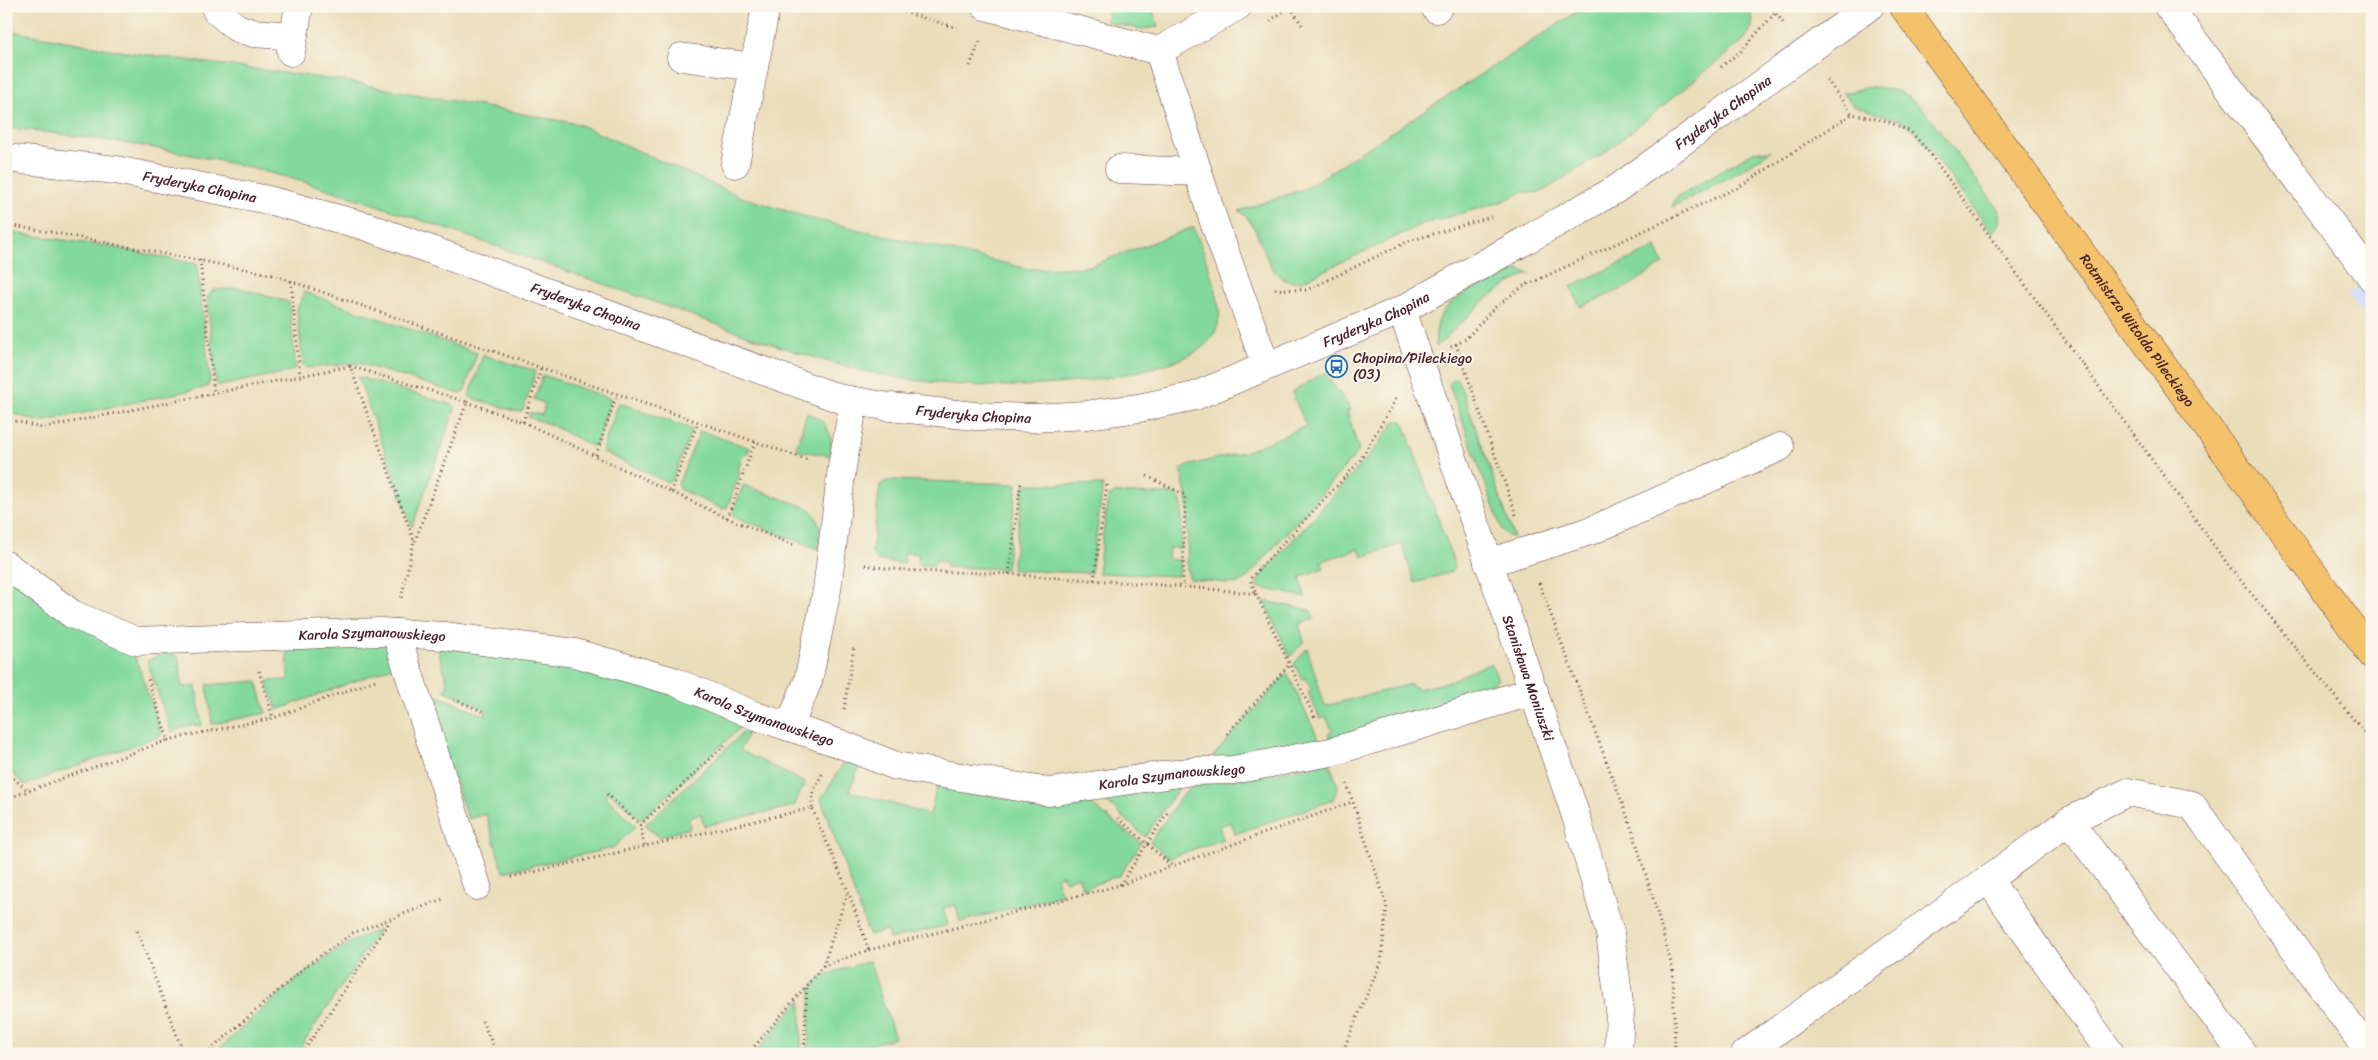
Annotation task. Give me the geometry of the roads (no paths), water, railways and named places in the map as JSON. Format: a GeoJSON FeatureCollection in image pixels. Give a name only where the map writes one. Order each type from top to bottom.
{"type":"FeatureCollection","features":[{"type":"Feature","properties":{"kind":"main road","name":"Rotmistrza Witolda Pileckiego"},"geometry":{"type":"LineString","coordinates":[[1903,6],[2372,655]]}},
{"type":"Feature","properties":{"kind":"street"},"geometry":{"type":"LineString","coordinates":[[216,10],[237,28],[293,44],[299,6]]}},
{"type":"Feature","properties":{"kind":"street"},"geometry":{"type":"LineString","coordinates":[[735,164],[766,6]]}},
{"type":"Feature","properties":{"kind":"street"},"geometry":{"type":"LineString","coordinates":[[985,6],[1159,51],[1238,6]]}},
{"type":"Feature","properties":{"kind":"street","name":"Fryderyka Chopina"},"geometry":{"type":"LineString","coordinates":[[6,158],[116,170],[268,200],[365,226],[838,398],[890,407],[975,416],[1034,418],[1086,415],[1138,408],[1195,396],[1402,310],[1615,190],[1870,6]]}},
{"type":"Feature","properties":{"kind":"street"},"geometry":{"type":"LineString","coordinates":[[2168,6],[2372,278]]}},
{"type":"Feature","properties":{"kind":"street"},"geometry":{"type":"LineString","coordinates":[[1159,51],[1198,172],[1266,366]]}},
{"type":"Feature","properties":{"kind":"street"},"geometry":{"type":"LineString","coordinates":[[681,57],[754,67]]}},
{"type":"Feature","properties":{"kind":"street"},"geometry":{"type":"LineString","coordinates":[[1119,169],[1198,172]]}},
{"type":"Feature","properties":{"kind":"street","name":"Stanisława Moniuszki"},"geometry":{"type":"LineString","coordinates":[[1402,310],[1488,563],[1534,691],[1575,814],[1610,933],[1620,1011],[1618,1054]]}},
{"type":"Feature","properties":{"kind":"street"},"geometry":{"type":"LineString","coordinates":[[789,727],[808,681],[827,590],[842,467],[854,401]]}},
{"type":"Feature","properties":{"kind":"street"},"geometry":{"type":"LineString","coordinates":[[1488,563],[1593,530],[1780,447]]}},
{"type":"Feature","properties":{"kind":"street","name":"Karola Szymanowskiego"},"geometry":{"type":"LineString","coordinates":[[6,564],[72,614],[136,641],[396,633],[444,636],[575,653],[673,681],[756,716],[838,743],[896,766],[1049,792],[1194,772],[1233,770],[1331,752],[1534,691]]}},
{"type":"Feature","properties":{"kind":"street"},"geometry":{"type":"LineString","coordinates":[[396,633],[477,886]]}},
{"type":"Feature","properties":{"kind":"street"},"geometry":{"type":"LineString","coordinates":[[1745,1054],[2069,821],[2128,792],[2192,805],[2370,1054]]}},
{"type":"Feature","properties":{"kind":"street"},"geometry":{"type":"LineString","coordinates":[[2069,821],[2242,1054]]}},
{"type":"Feature","properties":{"kind":"street"},"geometry":{"type":"LineString","coordinates":[[1988,879],[2111,1054]]}},
{"type":"Feature","properties":{"kind":"place","name":"Chopina/Pileckiego (03)"},"geometry":{"type":"Point","coordinates":[1337,366]}}]}
